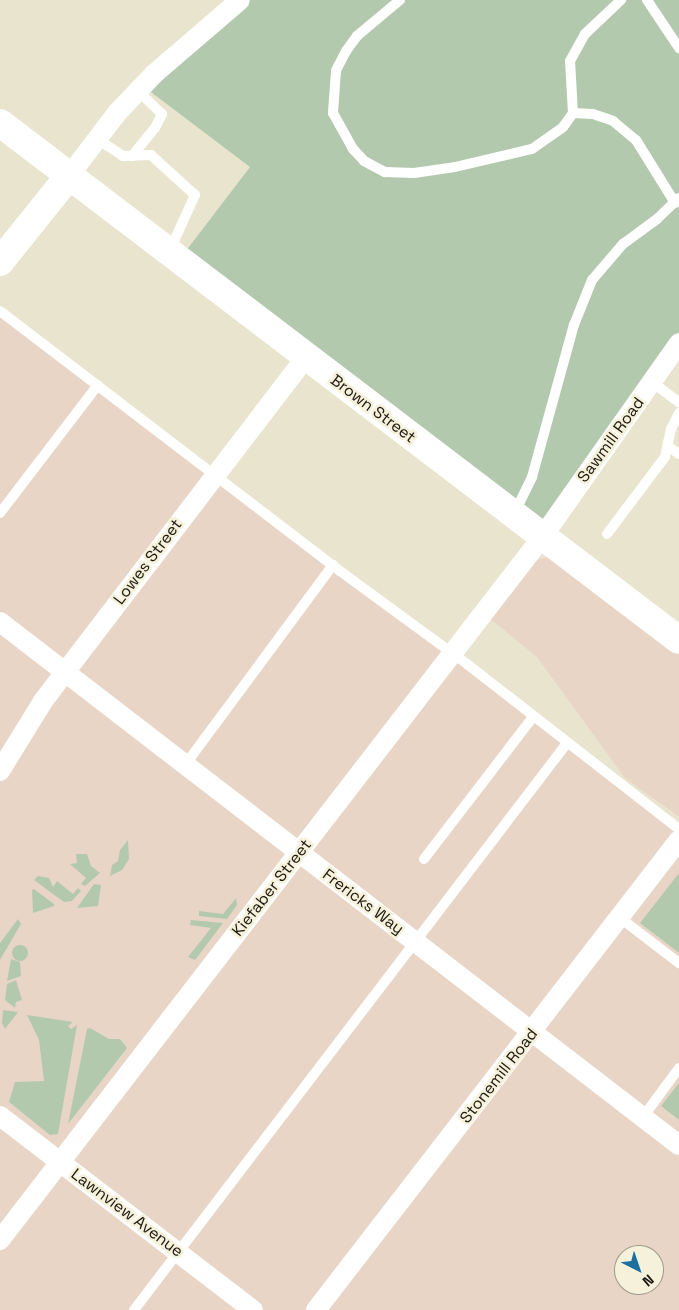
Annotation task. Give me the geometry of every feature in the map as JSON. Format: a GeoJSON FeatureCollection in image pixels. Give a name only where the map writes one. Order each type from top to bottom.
{"type":"FeatureCollection","features":[{"type":"Feature","properties":{"kind":"street"},"geometry":{"type":"LineString","coordinates":[[0,262],[97,139],[138,91],[240,0]]}},
{"type":"Feature","properties":{"kind":"street","name":"Brown Street"},"geometry":{"type":"LineString","coordinates":[[0,123],[305,358],[679,640]]}},
{"type":"Feature","properties":{"kind":"street","name":"Sawmill Road"},"geometry":{"type":"LineString","coordinates":[[542,536],[679,343]]}},
{"type":"Feature","properties":{"kind":"street","name":"Lowes Street"},"geometry":{"type":"LineString","coordinates":[[0,771],[37,710],[64,672],[305,358]]}},
{"type":"Feature","properties":{"kind":"street","name":"Kiefaber Street"},"geometry":{"type":"LineString","coordinates":[[0,1240],[299,853],[449,654],[542,536]]}},
{"type":"Feature","properties":{"kind":"street","name":"Frericks Way"},"geometry":{"type":"LineString","coordinates":[[0,622],[679,1145]]}},
{"type":"Feature","properties":{"kind":"street","name":"Stonemill Road"},"geometry":{"type":"LineString","coordinates":[[316,1310],[533,1032],[679,840]]}},
{"type":"Feature","properties":{"kind":"street","name":"Lawnview Avenue"},"geometry":{"type":"LineString","coordinates":[[0,1116],[253,1310]]}},
{"type":"Feature","properties":{"kind":"lane"},"geometry":{"type":"LineString","coordinates":[[400,0],[357,36],[336,71],[333,113],[353,149],[364,161],[385,172],[414,173],[532,149],[563,127],[573,113],[570,61],[585,34],[620,0]]}},
{"type":"Feature","properties":{"kind":"lane"},"geometry":{"type":"LineString","coordinates":[[647,0],[679,48]]}},
{"type":"Feature","properties":{"kind":"lane"},"geometry":{"type":"LineString","coordinates":[[132,156],[156,128],[162,114],[138,91]]}},
{"type":"Feature","properties":{"kind":"lane"},"geometry":{"type":"LineString","coordinates":[[513,515],[532,477],[574,325],[592,280],[623,244],[677,200],[636,140],[613,121],[593,114],[573,113]]}},
{"type":"Feature","properties":{"kind":"lane"},"geometry":{"type":"LineString","coordinates":[[97,139],[123,156],[151,155],[195,195],[169,252]]}},
{"type":"Feature","properties":{"kind":"lane"},"geometry":{"type":"LineString","coordinates":[[0,311],[449,654],[467,664],[679,829]]}},
{"type":"Feature","properties":{"kind":"lane"},"geometry":{"type":"LineString","coordinates":[[652,382],[679,402]]}},
{"type":"Feature","properties":{"kind":"lane"},"geometry":{"type":"LineString","coordinates":[[0,513],[98,385]]}},
{"type":"Feature","properties":{"kind":"lane"},"geometry":{"type":"LineString","coordinates":[[607,534],[670,447],[671,429],[679,413]]}},
{"type":"Feature","properties":{"kind":"lane"},"geometry":{"type":"LineString","coordinates":[[670,447],[679,454]]}},
{"type":"Feature","properties":{"kind":"lane"},"geometry":{"type":"LineString","coordinates":[[185,765],[333,565]]}},
{"type":"Feature","properties":{"kind":"lane"},"geometry":{"type":"LineString","coordinates":[[424,859],[533,716]]}},
{"type":"Feature","properties":{"kind":"lane"},"geometry":{"type":"LineString","coordinates":[[134,1310],[567,743]]}},
{"type":"Feature","properties":{"kind":"lane"},"geometry":{"type":"LineString","coordinates":[[619,917],[679,963]]}},
{"type":"Feature","properties":{"kind":"lane"},"geometry":{"type":"LineString","coordinates":[[643,1117],[679,1068]]}},
{"type":"Feature","properties":{"kind":"shaded area"},"geometry":{"type":"Polygon","coordinates":[[[0,311],[679,829],[679,1310],[0,1310],[0,311]]]}},
{"type":"Feature","properties":{"kind":"shaded area"},"geometry":{"type":"Polygon","coordinates":[[[556,556],[679,651],[679,817],[625,778],[537,657],[489,618],[529,561],[556,556]]]}},
{"type":"Feature","properties":{"kind":"green space"},"geometry":{"type":"Polygon","coordinates":[[[240,0],[679,0],[679,343],[543,536],[179,260],[250,167],[143,86],[240,0]]]}},
{"type":"Feature","properties":{"kind":"green space"},"geometry":{"type":"Polygon","coordinates":[[[128,840],[129,859],[122,870],[110,876],[112,865],[118,861],[120,850],[128,840]]]}},
{"type":"Feature","properties":{"kind":"green space"},"geometry":{"type":"Polygon","coordinates":[[[76,854],[87,854],[91,866],[100,873],[85,886],[81,884],[86,878],[70,864],[77,863],[76,854]]]}},
{"type":"Feature","properties":{"kind":"green space"},"geometry":{"type":"Polygon","coordinates":[[[679,873],[679,953],[640,923],[679,873]]]}},
{"type":"Feature","properties":{"kind":"green space"},"geometry":{"type":"Polygon","coordinates":[[[38,876],[49,878],[53,887],[57,881],[73,894],[78,888],[81,891],[72,901],[64,902],[34,880],[38,876]]]}},
{"type":"Feature","properties":{"kind":"green space"},"geometry":{"type":"Polygon","coordinates":[[[94,884],[101,885],[98,906],[77,908],[94,884]]]}},
{"type":"Feature","properties":{"kind":"green space"},"geometry":{"type":"Polygon","coordinates":[[[34,889],[54,904],[54,906],[33,913],[32,890],[34,889]]]}},
{"type":"Feature","properties":{"kind":"green space"},"geometry":{"type":"Polygon","coordinates":[[[236,898],[237,905],[227,919],[199,916],[199,911],[223,914],[236,898]]]}},
{"type":"Feature","properties":{"kind":"green space"},"geometry":{"type":"Polygon","coordinates":[[[18,919],[21,924],[0,960],[0,943],[18,919]]]}},
{"type":"Feature","properties":{"kind":"green space"},"geometry":{"type":"Polygon","coordinates":[[[191,920],[223,923],[195,960],[188,957],[211,928],[190,925],[191,920]]]}},
{"type":"Feature","properties":{"kind":"green space"},"geometry":{"type":"Polygon","coordinates":[[[20,945],[26,947],[28,953],[26,959],[20,961],[14,959],[12,953],[14,947],[20,945]]]}},
{"type":"Feature","properties":{"kind":"green space"},"geometry":{"type":"Polygon","coordinates":[[[11,959],[20,962],[21,976],[7,981],[11,959]]]}},
{"type":"Feature","properties":{"kind":"green space"},"geometry":{"type":"Polygon","coordinates":[[[16,980],[22,1000],[16,1002],[15,1008],[5,1000],[7,984],[16,980]]]}},
{"type":"Feature","properties":{"kind":"green space"},"geometry":{"type":"Polygon","coordinates":[[[3,1010],[18,1012],[5,1029],[2,1023],[3,1010]]]}},
{"type":"Feature","properties":{"kind":"green space"},"geometry":{"type":"Polygon","coordinates":[[[27,1015],[73,1022],[68,1026],[71,1029],[77,1025],[58,1134],[50,1135],[9,1102],[15,1082],[44,1081],[39,1040],[27,1015]]]}},
{"type":"Feature","properties":{"kind":"green space"},"geometry":{"type":"Polygon","coordinates":[[[90,1028],[109,1039],[120,1039],[127,1048],[68,1124],[87,1029],[90,1028]]]}},
{"type":"Feature","properties":{"kind":"green space"},"geometry":{"type":"Polygon","coordinates":[[[679,1083],[679,1120],[661,1106],[679,1083]]]}}]}
